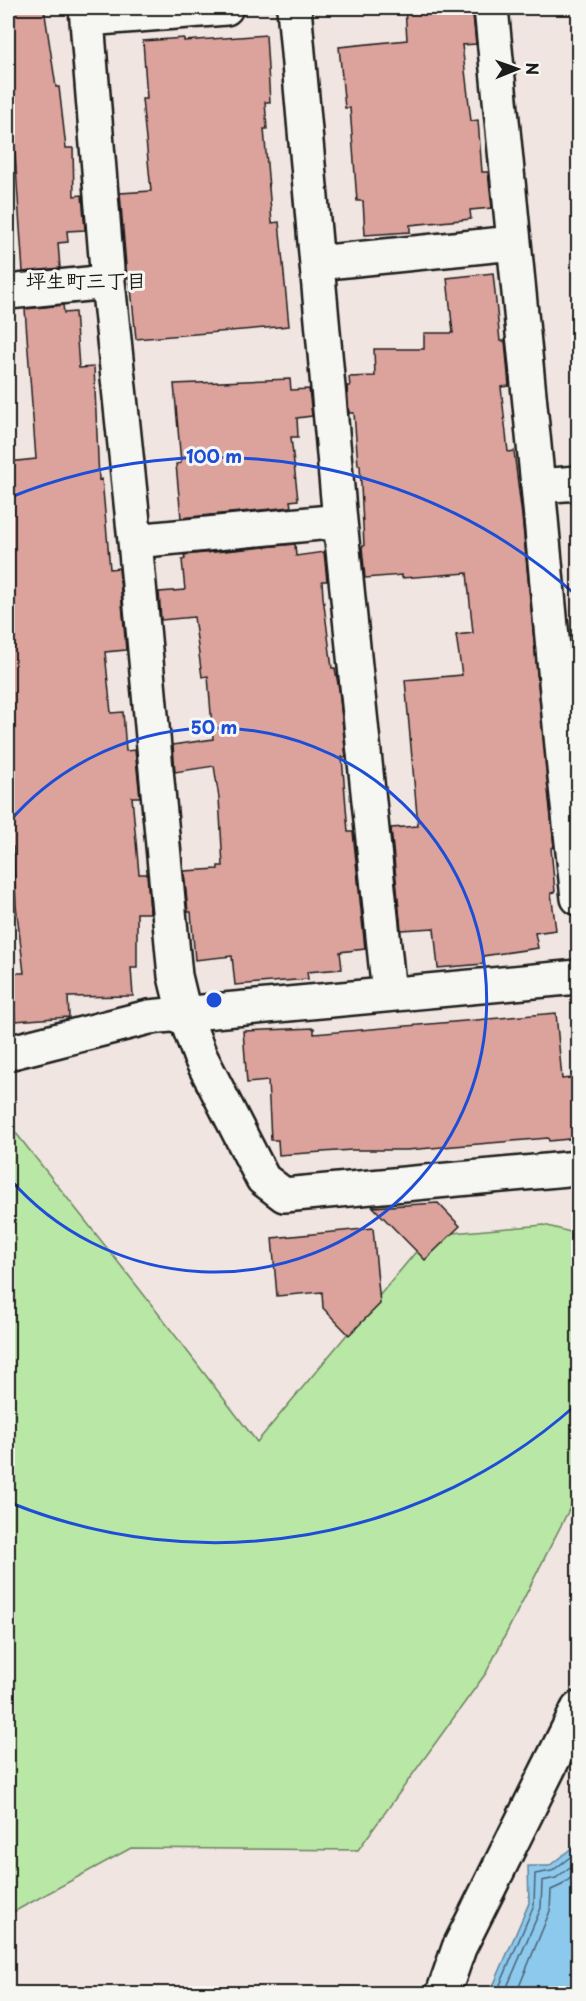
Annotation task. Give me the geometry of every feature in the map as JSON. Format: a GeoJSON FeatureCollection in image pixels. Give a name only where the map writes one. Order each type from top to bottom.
{"type":"FeatureCollection","features":[{"type":"Feature","properties":{"kind":"street"},"geometry":{"type":"LineString","coordinates":[[226,8],[87,13],[108,282],[135,541],[175,976],[184,1013],[201,1056],[263,1179],[284,1195],[579,1168]]}},
{"type":"Feature","properties":{"kind":"street"},"geometry":{"type":"LineString","coordinates":[[294,8],[340,521],[389,994]]}},
{"type":"Feature","properties":{"kind":"street"},"geometry":{"type":"LineString","coordinates":[[491,8],[538,486],[571,767],[579,898]]}},
{"type":"Feature","properties":{"kind":"street"},"geometry":{"type":"LineString","coordinates":[[317,262],[513,243]]}},
{"type":"Feature","properties":{"kind":"street"},"geometry":{"type":"LineString","coordinates":[[8,292],[108,282]]}},
{"type":"Feature","properties":{"kind":"street"},"geometry":{"type":"LineString","coordinates":[[538,486],[579,483]]}},
{"type":"Feature","properties":{"kind":"street"},"geometry":{"type":"LineString","coordinates":[[135,541],[340,521]]}},
{"type":"Feature","properties":{"kind":"street"},"geometry":{"type":"LineString","coordinates":[[8,1053],[149,1017],[579,976]]}},
{"type":"Feature","properties":{"kind":"street"},"geometry":{"type":"LineString","coordinates":[[443,1994],[459,1948],[579,1708]]}},
{"type":"Feature","properties":{"kind":"green space"},"geometry":{"type":"Polygon","coordinates":[[[8,1123],[257,1442],[430,1235],[544,1225],[578,1234],[578,1492],[486,1673],[358,1850],[131,1848],[8,1915],[8,1123]]]}},
{"type":"Feature","properties":{"kind":"water"},"geometry":{"type":"Polygon","coordinates":[[[578,1843],[578,1993],[493,1993],[494,1984],[529,1903],[528,1866],[549,1866],[578,1843]]]}},
{"type":"Feature","properties":{"kind":"building"},"geometry":{"type":"Polygon","coordinates":[[[8,8],[44,8],[56,87],[59,87],[66,148],[73,148],[74,196],[82,195],[85,230],[67,231],[68,242],[58,243],[60,268],[23,272],[8,86],[8,8]]]}},
{"type":"Feature","properties":{"kind":"building"},"geometry":{"type":"Polygon","coordinates":[[[405,8],[453,8],[454,16],[473,15],[476,44],[462,45],[471,121],[478,120],[482,172],[488,172],[492,208],[470,210],[471,219],[410,225],[410,232],[365,235],[363,201],[357,201],[350,108],[345,108],[339,47],[407,40],[405,8]]]}},
{"type":"Feature","properties":{"kind":"building"},"geometry":{"type":"Polygon","coordinates":[[[266,35],[270,102],[265,102],[267,129],[264,129],[272,223],[279,222],[289,326],[136,339],[130,278],[127,278],[120,193],[151,191],[142,99],[147,99],[143,41],[184,38],[184,41],[266,35]]]}},
{"type":"Feature","properties":{"kind":"building"},"geometry":{"type":"Polygon","coordinates":[[[493,273],[500,341],[505,341],[509,386],[501,387],[508,452],[514,451],[522,516],[554,847],[551,848],[555,892],[551,893],[556,930],[535,933],[538,948],[483,956],[483,964],[438,968],[434,928],[401,930],[391,828],[418,826],[405,680],[462,675],[456,635],[473,633],[467,573],[402,578],[402,575],[365,578],[360,465],[358,465],[354,413],[349,413],[347,386],[350,386],[349,377],[375,376],[374,349],[424,349],[424,333],[453,333],[447,278],[493,273]]]}},
{"type":"Feature","properties":{"kind":"building"},"geometry":{"type":"Polygon","coordinates":[[[63,305],[64,313],[75,312],[79,368],[94,367],[99,480],[102,479],[110,569],[119,568],[126,650],[105,652],[111,713],[123,712],[126,751],[135,750],[140,797],[132,797],[139,874],[147,874],[150,913],[137,913],[137,968],[131,968],[133,996],[68,997],[69,1017],[15,1021],[12,973],[24,973],[16,905],[13,847],[8,848],[8,462],[36,459],[25,309],[63,305]]]}},
{"type":"Feature","properties":{"kind":"building"},"geometry":{"type":"Polygon","coordinates":[[[290,379],[291,390],[309,389],[312,416],[297,418],[298,437],[291,437],[298,500],[290,501],[291,507],[181,518],[176,464],[181,463],[174,384],[290,379]]]}},
{"type":"Feature","properties":{"kind":"building"},"geometry":{"type":"Polygon","coordinates":[[[295,544],[296,556],[324,552],[327,581],[322,581],[323,597],[332,668],[335,668],[339,689],[346,757],[342,757],[348,832],[353,832],[365,949],[340,952],[342,969],[307,972],[308,979],[235,985],[232,956],[195,960],[191,912],[188,912],[184,871],[218,869],[218,866],[223,866],[219,798],[214,766],[175,772],[173,745],[213,739],[208,676],[202,677],[194,617],[161,620],[159,592],[185,590],[182,560],[185,559],[184,555],[295,544]]]}},
{"type":"Feature","properties":{"kind":"building"},"geometry":{"type":"Polygon","coordinates":[[[556,1013],[562,1079],[579,1077],[579,1138],[549,1141],[548,1138],[407,1150],[352,1150],[279,1155],[278,1140],[271,1140],[268,1081],[247,1083],[243,1031],[314,1028],[314,1034],[556,1013]]]}},
{"type":"Feature","properties":{"kind":"building"},"geometry":{"type":"Polygon","coordinates":[[[438,1203],[460,1226],[425,1260],[373,1207],[438,1203]]]}},
{"type":"Feature","properties":{"kind":"building"},"geometry":{"type":"Polygon","coordinates":[[[373,1228],[380,1304],[349,1335],[323,1308],[322,1292],[277,1296],[272,1238],[373,1228]]]}},
{"type":"Feature","properties":{"kind":"district","name":"坪生町三丁目"},"geometry":{"type":"Point","coordinates":[86,280]}}]}
